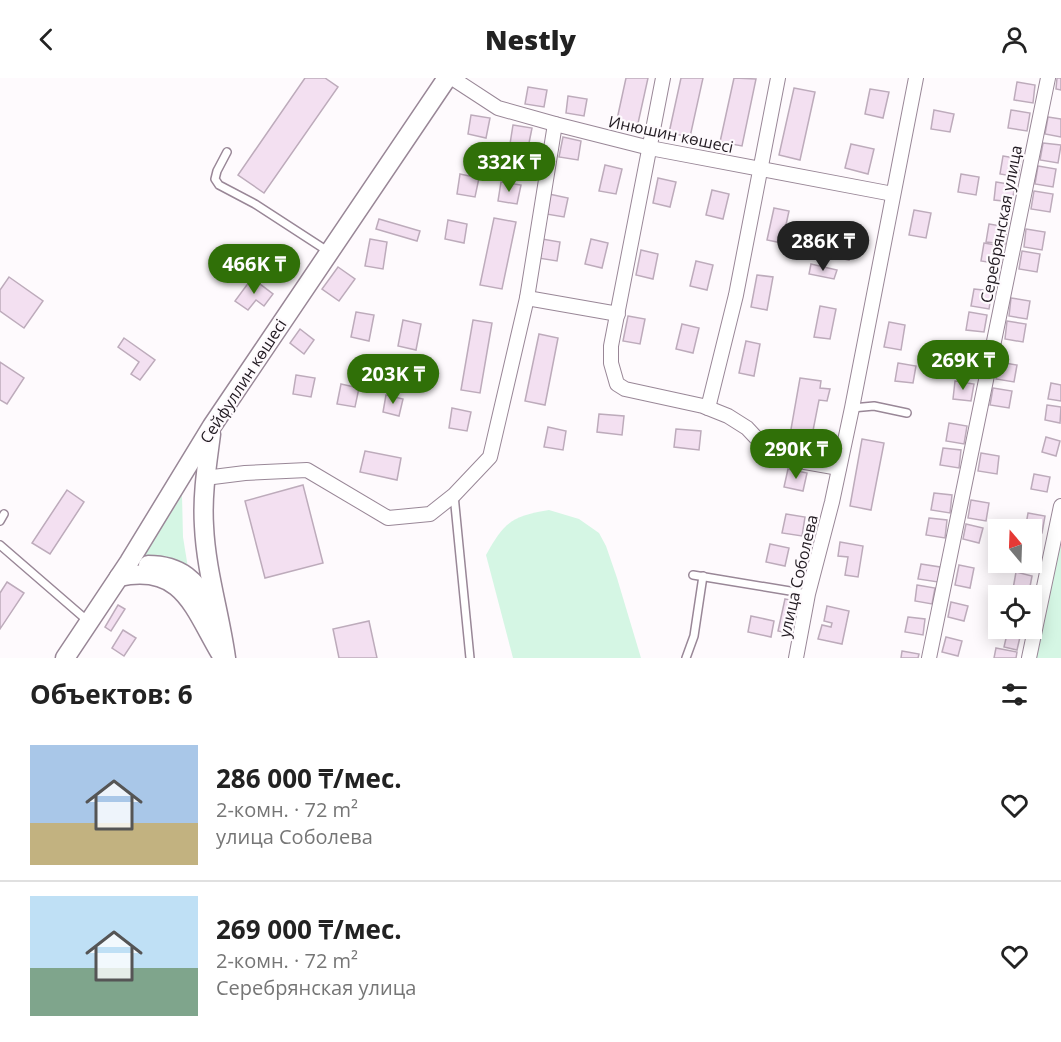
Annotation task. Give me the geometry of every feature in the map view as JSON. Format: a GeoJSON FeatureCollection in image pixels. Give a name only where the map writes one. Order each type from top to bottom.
{"type":"FeatureCollection","features":[{"type":"Feature","properties":{"kind":"main road","name":"Сейфуллин көшесі"},"geometry":{"type":"LineString","coordinates":[[65,658],[122,572],[212,426],[447,78]]}},
{"type":"Feature","properties":{"kind":"main road"},"geometry":{"type":"LineString","coordinates":[[212,426],[205,478],[204,527],[212,585],[222,626],[225,658]]}},
{"type":"Feature","properties":{"kind":"main road"},"geometry":{"type":"LineString","coordinates":[[122,572],[161,565],[178,571],[198,584],[222,626]]}},
{"type":"Feature","properties":{"kind":"main road"},"geometry":{"type":"LineString","coordinates":[[122,572],[158,575],[183,591],[225,658]]}},
{"type":"Feature","properties":{"kind":"street","name":"Инюшин көшесі"},"geometry":{"type":"LineString","coordinates":[[452,78],[498,108],[650,148],[893,194]]}},
{"type":"Feature","properties":{"kind":"street"},"geometry":{"type":"LineString","coordinates":[[663,78],[611,355],[612,371],[617,384],[625,389],[708,408],[747,428],[762,444],[788,459],[839,468]]}},
{"type":"Feature","properties":{"kind":"street"},"geometry":{"type":"LineString","coordinates":[[708,408],[736,295],[778,78]]}},
{"type":"Feature","properties":{"kind":"street","name":"улица Соболева"},"geometry":{"type":"LineString","coordinates":[[796,658],[808,594],[852,408],[916,78]]}},
{"type":"Feature","properties":{"kind":"street","name":"Серебрянская улица"},"geometry":{"type":"LineString","coordinates":[[929,658],[1048,78]]}},
{"type":"Feature","properties":{"kind":"street"},"geometry":{"type":"LineString","coordinates":[[205,478],[245,473],[307,470],[388,518],[430,514],[454,495],[490,457],[527,298],[555,123]]}},
{"type":"Feature","properties":{"kind":"street"},"geometry":{"type":"LineString","coordinates":[[527,298],[618,314]]}},
{"type":"Feature","properties":{"kind":"street"},"geometry":{"type":"LineString","coordinates":[[1029,658],[1061,506]]}},
{"type":"Feature","properties":{"kind":"lane"},"geometry":{"type":"LineString","coordinates":[[226,152],[215,179],[219,185],[255,204],[329,252]]}},
{"type":"Feature","properties":{"kind":"lane"},"geometry":{"type":"LineString","coordinates":[[852,408],[874,406],[907,413]]}},
{"type":"Feature","properties":{"kind":"lane"},"geometry":{"type":"LineString","coordinates":[[454,495],[470,658]]}},
{"type":"Feature","properties":{"kind":"lane"},"geometry":{"type":"LineString","coordinates":[[1,547],[89,621]]}},
{"type":"Feature","properties":{"kind":"lane"},"geometry":{"type":"LineString","coordinates":[[693,575],[808,594]]}},
{"type":"Feature","properties":{"kind":"lane"},"geometry":{"type":"LineString","coordinates":[[686,658],[694,636],[703,576]]}},
{"type":"Feature","properties":{"kind":"green space"},"geometry":{"type":"Polygon","coordinates":[[[182,495],[183,537],[188,568],[167,559],[144,556],[182,495]]]}},
{"type":"Feature","properties":{"kind":"green space"},"geometry":{"type":"Polygon","coordinates":[[[549,510],[579,519],[599,533],[617,578],[641,658],[513,658],[486,555],[498,535],[510,522],[526,515],[549,510]]]}},
{"type":"Feature","properties":{"kind":"green space"},"geometry":{"type":"Polygon","coordinates":[[[1061,546],[1061,658],[1034,658],[1038,639],[1042,639],[1042,620],[1055,557],[1061,546]]]}},
{"type":"Feature","properties":{"kind":"building"},"geometry":{"type":"Polygon","coordinates":[[[305,78],[325,78],[338,87],[264,193],[238,175],[305,78]]]}},
{"type":"Feature","properties":{"kind":"building"},"geometry":{"type":"Polygon","coordinates":[[[626,78],[648,78],[637,128],[616,124],[626,78]]]}},
{"type":"Feature","properties":{"kind":"building"},"geometry":{"type":"Polygon","coordinates":[[[681,78],[703,78],[690,137],[669,133],[681,78]]]}},
{"type":"Feature","properties":{"kind":"building"},"geometry":{"type":"Polygon","coordinates":[[[734,78],[756,79],[742,146],[720,142],[734,78]]]}},
{"type":"Feature","properties":{"kind":"building"},"geometry":{"type":"Polygon","coordinates":[[[1057,78],[1061,78],[1061,90],[1056,89],[1057,78]]]}},
{"type":"Feature","properties":{"kind":"building"},"geometry":{"type":"Polygon","coordinates":[[[1017,82],[1035,85],[1033,103],[1014,100],[1017,82]]]}},
{"type":"Feature","properties":{"kind":"building"},"geometry":{"type":"Polygon","coordinates":[[[528,87],[547,90],[544,107],[525,104],[528,87]]]}},
{"type":"Feature","properties":{"kind":"building"},"geometry":{"type":"Polygon","coordinates":[[[794,88],[815,92],[800,160],[779,155],[794,88]]]}},
{"type":"Feature","properties":{"kind":"building"},"geometry":{"type":"Polygon","coordinates":[[[870,89],[889,92],[883,118],[865,114],[870,89]]]}},
{"type":"Feature","properties":{"kind":"building"},"geometry":{"type":"Polygon","coordinates":[[[568,96],[587,99],[584,116],[566,113],[568,96]]]}},
{"type":"Feature","properties":{"kind":"building"},"geometry":{"type":"Polygon","coordinates":[[[934,110],[954,114],[950,132],[931,129],[934,110]]]}},
{"type":"Feature","properties":{"kind":"building"},"geometry":{"type":"Polygon","coordinates":[[[1011,110],[1030,113],[1027,131],[1008,128],[1011,110]]]}},
{"type":"Feature","properties":{"kind":"building"},"geometry":{"type":"Polygon","coordinates":[[[471,115],[490,118],[486,138],[468,134],[471,115]]]}},
{"type":"Feature","properties":{"kind":"building"},"geometry":{"type":"Polygon","coordinates":[[[1048,117],[1061,119],[1061,137],[1045,134],[1048,117]]]}},
{"type":"Feature","properties":{"kind":"building"},"geometry":{"type":"Polygon","coordinates":[[[513,125],[532,128],[528,148],[510,144],[513,125]]]}},
{"type":"Feature","properties":{"kind":"building"},"geometry":{"type":"Polygon","coordinates":[[[563,137],[581,141],[578,160],[559,157],[563,137]]]}},
{"type":"Feature","properties":{"kind":"building"},"geometry":{"type":"Polygon","coordinates":[[[1043,143],[1061,145],[1058,163],[1040,160],[1043,143]]]}},
{"type":"Feature","properties":{"kind":"building"},"geometry":{"type":"Polygon","coordinates":[[[851,144],[874,149],[868,174],[845,168],[851,144]]]}},
{"type":"Feature","properties":{"kind":"building"},"geometry":{"type":"Polygon","coordinates":[[[1003,156],[1021,159],[1018,177],[1000,174],[1003,156]]]}},
{"type":"Feature","properties":{"kind":"building"},"geometry":{"type":"Polygon","coordinates":[[[605,165],[622,169],[616,194],[599,191],[605,165]]]}},
{"type":"Feature","properties":{"kind":"building"},"geometry":{"type":"Polygon","coordinates":[[[1038,166],[1056,169],[1053,187],[1035,184],[1038,166]]]}},
{"type":"Feature","properties":{"kind":"building"},"geometry":{"type":"Polygon","coordinates":[[[460,174],[479,178],[475,197],[457,194],[460,174]]]}},
{"type":"Feature","properties":{"kind":"building"},"geometry":{"type":"Polygon","coordinates":[[[961,174],[979,177],[976,195],[958,192],[961,174]]]}},
{"type":"Feature","properties":{"kind":"building"},"geometry":{"type":"Polygon","coordinates":[[[658,178],[676,182],[670,207],[653,203],[658,178]]]}},
{"type":"Feature","properties":{"kind":"building"},"geometry":{"type":"Polygon","coordinates":[[[501,182],[521,185],[517,204],[498,201],[501,182]]]}},
{"type":"Feature","properties":{"kind":"building"},"geometry":{"type":"Polygon","coordinates":[[[996,182],[1015,185],[1012,202],[994,200],[996,182]]]}},
{"type":"Feature","properties":{"kind":"building"},"geometry":{"type":"Polygon","coordinates":[[[712,190],[729,194],[723,219],[706,215],[712,190]]]}},
{"type":"Feature","properties":{"kind":"building"},"geometry":{"type":"Polygon","coordinates":[[[1034,191],[1053,194],[1050,212],[1031,209],[1034,191]]]}},
{"type":"Feature","properties":{"kind":"building"},"geometry":{"type":"Polygon","coordinates":[[[549,194],[568,198],[564,217],[546,214],[549,194]]]}},
{"type":"Feature","properties":{"kind":"building"},"geometry":{"type":"Polygon","coordinates":[[[774,208],[789,211],[782,243],[767,240],[774,208]]]}},
{"type":"Feature","properties":{"kind":"building"},"geometry":{"type":"Polygon","coordinates":[[[914,210],[931,213],[926,238],[909,235],[914,210]]]}},
{"type":"Feature","properties":{"kind":"building"},"geometry":{"type":"Polygon","coordinates":[[[494,218],[516,222],[502,289],[480,285],[494,218]]]}},
{"type":"Feature","properties":{"kind":"building"},"geometry":{"type":"Polygon","coordinates":[[[379,219],[420,231],[417,241],[376,229],[379,219]]]}},
{"type":"Feature","properties":{"kind":"building"},"geometry":{"type":"Polygon","coordinates":[[[448,220],[467,224],[464,243],[445,239],[448,220]]]}},
{"type":"Feature","properties":{"kind":"building"},"geometry":{"type":"Polygon","coordinates":[[[833,224],[856,229],[849,260],[826,255],[833,224]]]}},
{"type":"Feature","properties":{"kind":"building"},"geometry":{"type":"Polygon","coordinates":[[[989,224],[1007,227],[1005,244],[986,242],[989,224]]]}},
{"type":"Feature","properties":{"kind":"building"},"geometry":{"type":"Polygon","coordinates":[[[1026,229],[1045,232],[1042,250],[1024,247],[1026,229]]]}},
{"type":"Feature","properties":{"kind":"building"},"geometry":{"type":"Polygon","coordinates":[[[370,239],[387,242],[383,269],[365,266],[370,239]]]}},
{"type":"Feature","properties":{"kind":"building"},"geometry":{"type":"Polygon","coordinates":[[[542,239],[560,242],[557,261],[538,258],[542,239]]]}},
{"type":"Feature","properties":{"kind":"building"},"geometry":{"type":"Polygon","coordinates":[[[591,239],[608,243],[602,268],[585,264],[591,239]]]}},
{"type":"Feature","properties":{"kind":"building"},"geometry":{"type":"Polygon","coordinates":[[[984,243],[1002,246],[999,264],[981,261],[984,243]]]}},
{"type":"Feature","properties":{"kind":"building"},"geometry":{"type":"Polygon","coordinates":[[[641,250],[658,254],[653,279],[636,275],[641,250]]]}},
{"type":"Feature","properties":{"kind":"building"},"geometry":{"type":"Polygon","coordinates":[[[1022,251],[1040,254],[1037,272],[1019,269],[1022,251]]]}},
{"type":"Feature","properties":{"kind":"building"},"geometry":{"type":"Polygon","coordinates":[[[696,261],[713,265],[707,290],[690,286],[696,261]]]}},
{"type":"Feature","properties":{"kind":"building"},"geometry":{"type":"Polygon","coordinates":[[[811,264],[837,270],[834,279],[809,274],[811,264]]]}},
{"type":"Feature","properties":{"kind":"building"},"geometry":{"type":"Polygon","coordinates":[[[338,267],[355,279],[339,301],[322,289],[338,267]]]}},
{"type":"Feature","properties":{"kind":"building"},"geometry":{"type":"Polygon","coordinates":[[[757,275],[773,277],[767,310],[751,307],[757,275]]]}},
{"type":"Feature","properties":{"kind":"building"},"geometry":{"type":"Polygon","coordinates":[[[9,277],[43,301],[24,328],[0,311],[0,290],[9,277]]]}},
{"type":"Feature","properties":{"kind":"building"},"geometry":{"type":"Polygon","coordinates":[[[252,278],[273,294],[264,306],[256,300],[248,310],[235,301],[252,278]]]}},
{"type":"Feature","properties":{"kind":"building"},"geometry":{"type":"Polygon","coordinates":[[[974,289],[992,291],[989,309],[971,306],[974,289]]]}},
{"type":"Feature","properties":{"kind":"building"},"geometry":{"type":"Polygon","coordinates":[[[1011,298],[1030,301],[1027,319],[1009,316],[1011,298]]]}},
{"type":"Feature","properties":{"kind":"building"},"geometry":{"type":"Polygon","coordinates":[[[820,306],[836,309],[830,339],[814,337],[820,306]]]}},
{"type":"Feature","properties":{"kind":"building"},"geometry":{"type":"Polygon","coordinates":[[[356,312],[374,315],[369,341],[351,337],[356,312]]]}},
{"type":"Feature","properties":{"kind":"building"},"geometry":{"type":"Polygon","coordinates":[[[969,312],[987,315],[984,332],[966,330],[969,312]]]}},
{"type":"Feature","properties":{"kind":"building"},"geometry":{"type":"Polygon","coordinates":[[[628,316],[645,319],[640,344],[623,341],[628,316]]]}},
{"type":"Feature","properties":{"kind":"building"},"geometry":{"type":"Polygon","coordinates":[[[403,320],[421,324],[416,350],[398,346],[403,320]]]}},
{"type":"Feature","properties":{"kind":"building"},"geometry":{"type":"Polygon","coordinates":[[[473,320],[492,323],[480,393],[461,390],[473,320]]]}},
{"type":"Feature","properties":{"kind":"building"},"geometry":{"type":"Polygon","coordinates":[[[1007,321],[1026,324],[1023,342],[1005,339],[1007,321]]]}},
{"type":"Feature","properties":{"kind":"building"},"geometry":{"type":"Polygon","coordinates":[[[889,322],[905,325],[901,350],[884,347],[889,322]]]}},
{"type":"Feature","properties":{"kind":"building"},"geometry":{"type":"Polygon","coordinates":[[[682,324],[699,328],[693,353],[676,349],[682,324]]]}},
{"type":"Feature","properties":{"kind":"building"},"geometry":{"type":"Polygon","coordinates":[[[300,329],[314,340],[304,354],[290,343],[300,329]]]}},
{"type":"Feature","properties":{"kind":"building"},"geometry":{"type":"Polygon","coordinates":[[[539,334],[558,338],[545,405],[525,401],[539,334]]]}},
{"type":"Feature","properties":{"kind":"building"},"geometry":{"type":"Polygon","coordinates":[[[124,338],[155,360],[140,380],[131,374],[139,362],[118,347],[124,338]]]}},
{"type":"Feature","properties":{"kind":"building"},"geometry":{"type":"Polygon","coordinates":[[[746,341],[760,344],[754,376],[739,373],[746,341]]]}},
{"type":"Feature","properties":{"kind":"building"},"geometry":{"type":"Polygon","coordinates":[[[961,356],[980,358],[977,376],[958,373],[961,356]]]}},
{"type":"Feature","properties":{"kind":"building"},"geometry":{"type":"Polygon","coordinates":[[[0,362],[24,378],[7,404],[0,400],[0,362]]]}},
{"type":"Feature","properties":{"kind":"building"},"geometry":{"type":"Polygon","coordinates":[[[999,362],[1017,365],[1014,382],[996,379],[999,362]]]}},
{"type":"Feature","properties":{"kind":"building"},"geometry":{"type":"Polygon","coordinates":[[[898,363],[916,366],[913,383],[895,381],[898,363]]]}},
{"type":"Feature","properties":{"kind":"building"},"geometry":{"type":"Polygon","coordinates":[[[296,375],[315,378],[311,397],[293,394],[296,375]]]}},
{"type":"Feature","properties":{"kind":"building"},"geometry":{"type":"Polygon","coordinates":[[[800,378],[821,381],[820,388],[830,389],[827,401],[819,400],[808,456],[787,452],[800,378]]]}},
{"type":"Feature","properties":{"kind":"building"},"geometry":{"type":"Polygon","coordinates":[[[955,381],[974,384],[971,401],[953,399],[955,381]]]}},
{"type":"Feature","properties":{"kind":"building"},"geometry":{"type":"Polygon","coordinates":[[[1051,383],[1061,385],[1061,401],[1048,399],[1051,383]]]}},
{"type":"Feature","properties":{"kind":"building"},"geometry":{"type":"Polygon","coordinates":[[[341,384],[359,388],[355,407],[337,404],[341,384]]]}},
{"type":"Feature","properties":{"kind":"building"},"geometry":{"type":"Polygon","coordinates":[[[993,388],[1012,391],[1009,408],[990,405],[993,388]]]}},
{"type":"Feature","properties":{"kind":"building"},"geometry":{"type":"Polygon","coordinates":[[[386,395],[403,399],[399,416],[383,412],[386,395]]]}},
{"type":"Feature","properties":{"kind":"building"},"geometry":{"type":"Polygon","coordinates":[[[1047,405],[1061,407],[1060,423],[1045,420],[1047,405]]]}},
{"type":"Feature","properties":{"kind":"building"},"geometry":{"type":"Polygon","coordinates":[[[452,408],[471,412],[467,431],[449,428],[452,408]]]}},
{"type":"Feature","properties":{"kind":"building"},"geometry":{"type":"Polygon","coordinates":[[[599,414],[624,416],[622,435],[597,432],[599,414]]]}},
{"type":"Feature","properties":{"kind":"building"},"geometry":{"type":"Polygon","coordinates":[[[949,423],[967,426],[964,444],[946,441],[949,423]]]}},
{"type":"Feature","properties":{"kind":"building"},"geometry":{"type":"Polygon","coordinates":[[[548,427],[566,431],[563,450],[544,447],[548,427]]]}},
{"type":"Feature","properties":{"kind":"building"},"geometry":{"type":"Polygon","coordinates":[[[676,429],[701,431],[699,450],[674,447],[676,429]]]}},
{"type":"Feature","properties":{"kind":"building"},"geometry":{"type":"Polygon","coordinates":[[[1046,437],[1060,441],[1056,456],[1042,452],[1046,437]]]}},
{"type":"Feature","properties":{"kind":"building"},"geometry":{"type":"Polygon","coordinates":[[[862,439],[884,443],[871,510],[850,506],[862,439]]]}},
{"type":"Feature","properties":{"kind":"building"},"geometry":{"type":"Polygon","coordinates":[[[943,448],[961,450],[959,468],[940,465],[943,448]]]}},
{"type":"Feature","properties":{"kind":"building"},"geometry":{"type":"Polygon","coordinates":[[[365,451],[401,458],[397,480],[360,472],[365,451]]]}},
{"type":"Feature","properties":{"kind":"building"},"geometry":{"type":"Polygon","coordinates":[[[981,453],[999,456],[997,474],[978,471],[981,453]]]}},
{"type":"Feature","properties":{"kind":"building"},"geometry":{"type":"Polygon","coordinates":[[[788,469],[807,473],[803,491],[784,487],[788,469]]]}},
{"type":"Feature","properties":{"kind":"building"},"geometry":{"type":"Polygon","coordinates":[[[1034,474],[1050,477],[1047,492],[1031,489],[1034,474]]]}},
{"type":"Feature","properties":{"kind":"building"},"geometry":{"type":"Polygon","coordinates":[[[303,485],[323,563],[265,578],[245,501],[303,485]]]}},
{"type":"Feature","properties":{"kind":"building"},"geometry":{"type":"Polygon","coordinates":[[[67,490],[84,502],[50,554],[32,543],[67,490]]]}},
{"type":"Feature","properties":{"kind":"building"},"geometry":{"type":"Polygon","coordinates":[[[934,493],[952,495],[950,513],[931,510],[934,493]]]}},
{"type":"Feature","properties":{"kind":"building"},"geometry":{"type":"Polygon","coordinates":[[[971,500],[989,503],[986,521],[968,518],[971,500]]]}},
{"type":"Feature","properties":{"kind":"building"},"geometry":{"type":"Polygon","coordinates":[[[1028,513],[1045,516],[1042,533],[1042,519],[1027,519],[1028,513]]]}},
{"type":"Feature","properties":{"kind":"building"},"geometry":{"type":"Polygon","coordinates":[[[786,514],[805,517],[802,536],[782,533],[786,514]]]}},
{"type":"Feature","properties":{"kind":"building"},"geometry":{"type":"Polygon","coordinates":[[[929,518],[947,520],[945,538],[926,535],[929,518]]]}},
{"type":"Feature","properties":{"kind":"building"},"geometry":{"type":"Polygon","coordinates":[[[966,524],[983,528],[979,543],[963,539],[966,524]]]}},
{"type":"Feature","properties":{"kind":"building"},"geometry":{"type":"Polygon","coordinates":[[[840,542],[863,546],[858,577],[845,575],[848,557],[838,556],[840,542]]]}},
{"type":"Feature","properties":{"kind":"building"},"geometry":{"type":"Polygon","coordinates":[[[770,544],[789,548],[785,566],[766,562],[770,544]]]}},
{"type":"Feature","properties":{"kind":"building"},"geometry":{"type":"Polygon","coordinates":[[[921,564],[940,567],[938,582],[918,579],[921,564]]]}},
{"type":"Feature","properties":{"kind":"building"},"geometry":{"type":"Polygon","coordinates":[[[959,565],[974,568],[970,588],[955,585],[959,565]]]}},
{"type":"Feature","properties":{"kind":"building"},"geometry":{"type":"Polygon","coordinates":[[[1016,573],[1032,576],[1030,585],[1014,585],[1016,573]]]}},
{"type":"Feature","properties":{"kind":"building"},"geometry":{"type":"Polygon","coordinates":[[[7,582],[24,593],[0,629],[0,593],[7,582]]]}},
{"type":"Feature","properties":{"kind":"building"},"geometry":{"type":"Polygon","coordinates":[[[917,585],[935,588],[932,604],[915,601],[917,585]]]}},
{"type":"Feature","properties":{"kind":"building"},"geometry":{"type":"Polygon","coordinates":[[[785,599],[795,601],[788,633],[778,631],[785,599]]]}},
{"type":"Feature","properties":{"kind":"building"},"geometry":{"type":"Polygon","coordinates":[[[951,602],[968,606],[964,621],[948,617],[951,602]]]}},
{"type":"Feature","properties":{"kind":"building"},"geometry":{"type":"Polygon","coordinates":[[[118,605],[125,609],[111,631],[105,627],[118,605]]]}},
{"type":"Feature","properties":{"kind":"building"},"geometry":{"type":"Polygon","coordinates":[[[827,606],[849,611],[842,644],[818,639],[822,625],[831,627],[832,623],[824,621],[827,606]]]}},
{"type":"Feature","properties":{"kind":"building"},"geometry":{"type":"Polygon","coordinates":[[[751,616],[774,621],[771,637],[748,632],[751,616]]]}},
{"type":"Feature","properties":{"kind":"building"},"geometry":{"type":"Polygon","coordinates":[[[908,617],[925,619],[923,635],[905,632],[908,617]]]}},
{"type":"Feature","properties":{"kind":"building"},"geometry":{"type":"Polygon","coordinates":[[[369,621],[377,658],[339,658],[333,629],[369,621]]]}},
{"type":"Feature","properties":{"kind":"building"},"geometry":{"type":"Polygon","coordinates":[[[123,630],[136,638],[124,656],[112,648],[123,630]]]}},
{"type":"Feature","properties":{"kind":"building"},"geometry":{"type":"Polygon","coordinates":[[[946,637],[962,641],[958,656],[942,652],[946,637]]]}},
{"type":"Feature","properties":{"kind":"building"},"geometry":{"type":"Polygon","coordinates":[[[1006,639],[1020,639],[1017,650],[1004,647],[1006,639]]]}},
{"type":"Feature","properties":{"kind":"building"},"geometry":{"type":"Polygon","coordinates":[[[996,648],[1017,652],[1016,658],[994,658],[996,648]]]}},
{"type":"Feature","properties":{"kind":"building"},"geometry":{"type":"Polygon","coordinates":[[[902,651],[919,654],[918,658],[901,658],[902,651]]]}}]}
